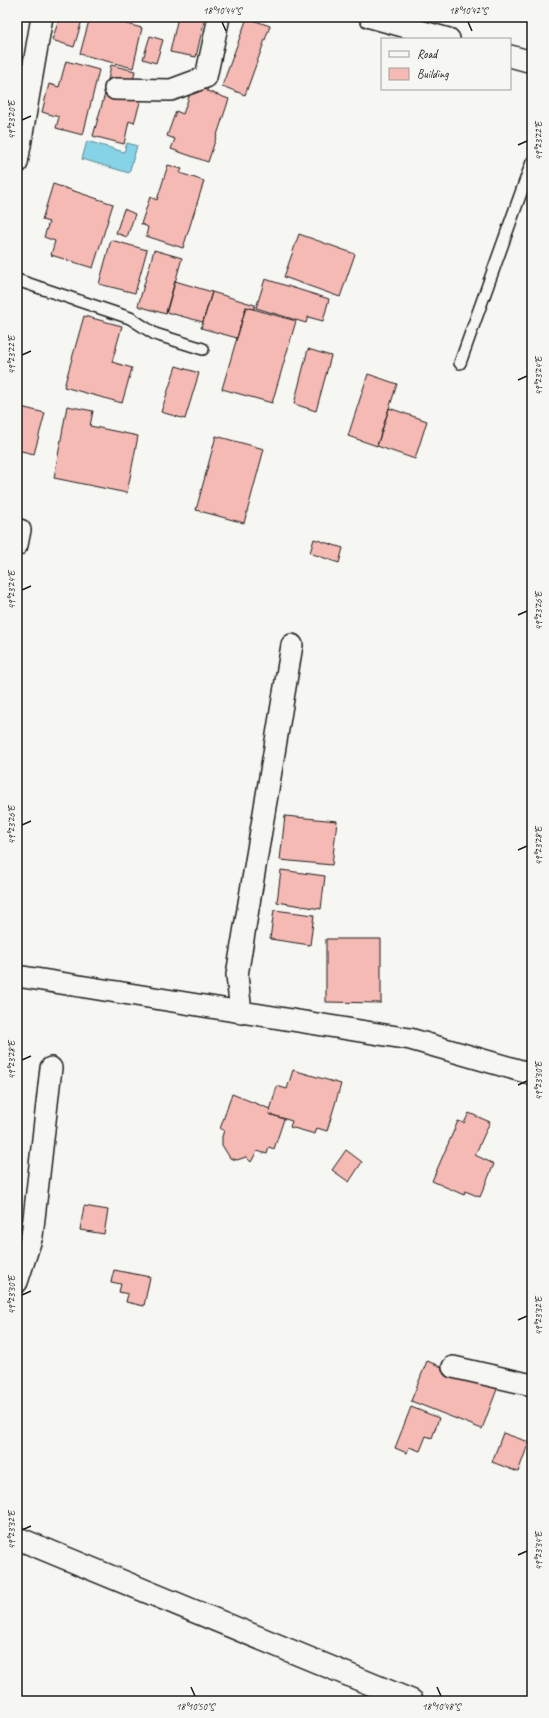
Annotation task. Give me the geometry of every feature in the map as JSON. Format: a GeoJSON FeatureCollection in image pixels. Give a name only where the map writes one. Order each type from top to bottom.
{"type":"FeatureCollection","features":[{"type":"Feature","properties":{"kind":"main road"},"geometry":{"type":"LineString","coordinates":[[17,1538],[412,1701]]}},
{"type":"Feature","properties":{"kind":"street"},"geometry":{"type":"LineString","coordinates":[[17,163],[42,17]]}},
{"type":"Feature","properties":{"kind":"street"},"geometry":{"type":"LineString","coordinates":[[115,89],[171,90],[206,77],[219,17]]}},
{"type":"Feature","properties":{"kind":"street"},"geometry":{"type":"LineString","coordinates":[[370,17],[445,38]]}},
{"type":"Feature","properties":{"kind":"street"},"geometry":{"type":"LineString","coordinates":[[511,56],[532,62]]}},
{"type":"Feature","properties":{"kind":"street"},"geometry":{"type":"LineString","coordinates":[[241,1013],[237,975],[292,645]]}},
{"type":"Feature","properties":{"kind":"street"},"geometry":{"type":"LineString","coordinates":[[17,976],[410,1039],[532,1074]]}},
{"type":"Feature","properties":{"kind":"street"},"geometry":{"type":"LineString","coordinates":[[17,1282],[32,1236],[51,1068]]}},
{"type":"Feature","properties":{"kind":"street"},"geometry":{"type":"LineString","coordinates":[[453,1367],[532,1385]]}},
{"type":"Feature","properties":{"kind":"lane"},"geometry":{"type":"LineString","coordinates":[[460,363],[532,162]]}},
{"type":"Feature","properties":{"kind":"lane"},"geometry":{"type":"LineString","coordinates":[[17,280],[130,318],[155,334],[203,349]]}},
{"type":"Feature","properties":{"kind":"water"},"geometry":{"type":"Polygon","coordinates":[[[87,141],[124,152],[127,143],[137,146],[129,173],[82,159],[87,141]]]}},
{"type":"Feature","properties":{"kind":"building"},"geometry":{"type":"Polygon","coordinates":[[[17,17],[21,17],[20,22],[17,21],[17,17]]]}},
{"type":"Feature","properties":{"kind":"building"},"geometry":{"type":"Polygon","coordinates":[[[60,17],[83,17],[74,47],[52,40],[60,17]]]}},
{"type":"Feature","properties":{"kind":"building"},"geometry":{"type":"Polygon","coordinates":[[[90,17],[100,17],[142,28],[133,68],[80,54],[90,17]]]}},
{"type":"Feature","properties":{"kind":"building"},"geometry":{"type":"Polygon","coordinates":[[[178,17],[205,17],[196,57],[170,52],[178,17]]]}},
{"type":"Feature","properties":{"kind":"building"},"geometry":{"type":"Polygon","coordinates":[[[247,18],[270,26],[245,95],[222,86],[247,18]]]}},
{"type":"Feature","properties":{"kind":"building"},"geometry":{"type":"Polygon","coordinates":[[[150,36],[163,40],[156,63],[143,59],[150,36]]]}},
{"type":"Feature","properties":{"kind":"building"},"geometry":{"type":"Polygon","coordinates":[[[66,61],[99,70],[83,135],[56,128],[59,117],[42,112],[49,84],[59,87],[66,61]]]}},
{"type":"Feature","properties":{"kind":"building"},"geometry":{"type":"Polygon","coordinates":[[[111,65],[135,71],[132,86],[108,80],[111,65]]]}},
{"type":"Feature","properties":{"kind":"building"},"geometry":{"type":"Polygon","coordinates":[[[194,82],[208,86],[207,91],[229,99],[208,162],[171,149],[175,139],[167,136],[176,111],[183,114],[194,82]]]}},
{"type":"Feature","properties":{"kind":"building"},"geometry":{"type":"Polygon","coordinates":[[[106,90],[141,99],[134,123],[129,121],[124,144],[93,136],[106,90]]]}},
{"type":"Feature","properties":{"kind":"building"},"geometry":{"type":"Polygon","coordinates":[[[168,165],[182,169],[180,173],[204,181],[183,248],[146,236],[148,227],[141,224],[150,197],[157,200],[168,165]]]}},
{"type":"Feature","properties":{"kind":"building"},"geometry":{"type":"Polygon","coordinates":[[[53,184],[113,204],[93,268],[51,255],[55,241],[44,237],[49,222],[42,220],[53,184]]]}},
{"type":"Feature","properties":{"kind":"building"},"geometry":{"type":"Polygon","coordinates":[[[124,209],[135,214],[127,237],[116,233],[124,209]]]}},
{"type":"Feature","properties":{"kind":"building"},"geometry":{"type":"Polygon","coordinates":[[[299,234],[355,254],[340,297],[284,277],[299,234]]]}},
{"type":"Feature","properties":{"kind":"building"},"geometry":{"type":"Polygon","coordinates":[[[111,240],[147,250],[135,293],[99,284],[111,240]]]}},
{"type":"Feature","properties":{"kind":"building"},"geometry":{"type":"Polygon","coordinates":[[[154,250],[182,258],[166,314],[138,306],[154,250]]]}},
{"type":"Feature","properties":{"kind":"building"},"geometry":{"type":"Polygon","coordinates":[[[265,279],[329,299],[323,321],[308,317],[306,323],[256,308],[265,279]]]}},
{"type":"Feature","properties":{"kind":"building"},"geometry":{"type":"Polygon","coordinates":[[[175,281],[212,292],[203,322],[166,312],[175,281]]]}},
{"type":"Feature","properties":{"kind":"building"},"geometry":{"type":"Polygon","coordinates":[[[212,292],[255,305],[254,309],[246,307],[237,338],[201,328],[212,292]]]}},
{"type":"Feature","properties":{"kind":"building"},"geometry":{"type":"Polygon","coordinates":[[[246,307],[296,321],[272,403],[222,389],[246,307]]]}},
{"type":"Feature","properties":{"kind":"building"},"geometry":{"type":"Polygon","coordinates":[[[84,316],[122,326],[112,362],[132,368],[122,403],[64,387],[84,316]]]}},
{"type":"Feature","properties":{"kind":"building"},"geometry":{"type":"Polygon","coordinates":[[[308,349],[331,356],[316,411],[294,404],[308,349]]]}},
{"type":"Feature","properties":{"kind":"building"},"geometry":{"type":"Polygon","coordinates":[[[176,366],[199,373],[185,419],[161,412],[176,366]]]}},
{"type":"Feature","properties":{"kind":"building"},"geometry":{"type":"Polygon","coordinates":[[[368,374],[397,384],[377,446],[348,436],[368,374]]]}},
{"type":"Feature","properties":{"kind":"building"},"geometry":{"type":"Polygon","coordinates":[[[17,406],[45,413],[34,454],[17,450],[17,406]]]}},
{"type":"Feature","properties":{"kind":"building"},"geometry":{"type":"Polygon","coordinates":[[[67,406],[93,411],[90,426],[138,436],[127,493],[54,478],[67,406]]]}},
{"type":"Feature","properties":{"kind":"building"},"geometry":{"type":"Polygon","coordinates":[[[389,408],[427,421],[415,459],[377,446],[389,408]]]}},
{"type":"Feature","properties":{"kind":"building"},"geometry":{"type":"Polygon","coordinates":[[[216,436],[264,449],[244,523],[196,510],[216,436]]]}},
{"type":"Feature","properties":{"kind":"building"},"geometry":{"type":"Polygon","coordinates":[[[314,539],[343,548],[339,563],[310,553],[314,539]]]}},
{"type":"Feature","properties":{"kind":"building"},"geometry":{"type":"Polygon","coordinates":[[[285,816],[337,821],[332,865],[280,860],[285,816]]]}},
{"type":"Feature","properties":{"kind":"building"},"geometry":{"type":"Polygon","coordinates":[[[281,870],[325,876],[321,909],[277,902],[281,870]]]}},
{"type":"Feature","properties":{"kind":"building"},"geometry":{"type":"Polygon","coordinates":[[[274,910],[314,915],[310,945],[270,939],[274,910]]]}},
{"type":"Feature","properties":{"kind":"building"},"geometry":{"type":"Polygon","coordinates":[[[326,939],[381,939],[381,1003],[326,1002],[326,939]]]}},
{"type":"Feature","properties":{"kind":"building"},"geometry":{"type":"Polygon","coordinates":[[[293,1070],[341,1084],[327,1131],[317,1128],[315,1134],[290,1127],[292,1121],[269,1114],[277,1086],[287,1089],[293,1070]]]}},
{"type":"Feature","properties":{"kind":"building"},"geometry":{"type":"Polygon","coordinates":[[[232,1094],[270,1109],[269,1114],[284,1119],[274,1149],[269,1147],[267,1154],[257,1151],[251,1162],[246,1157],[237,1160],[230,1158],[222,1145],[224,1130],[220,1129],[232,1094]]]}},
{"type":"Feature","properties":{"kind":"building"},"geometry":{"type":"Polygon","coordinates":[[[469,1113],[490,1122],[475,1155],[494,1164],[480,1197],[465,1191],[464,1195],[432,1181],[458,1121],[464,1123],[469,1113]]]}},
{"type":"Feature","properties":{"kind":"building"},"geometry":{"type":"Polygon","coordinates":[[[346,1150],[362,1162],[349,1182],[332,1170],[346,1150]]]}},
{"type":"Feature","properties":{"kind":"building"},"geometry":{"type":"Polygon","coordinates":[[[84,1206],[108,1210],[104,1234],[80,1230],[84,1206]]]}},
{"type":"Feature","properties":{"kind":"building"},"geometry":{"type":"Polygon","coordinates":[[[114,1270],[150,1277],[144,1306],[126,1302],[128,1294],[119,1292],[121,1284],[111,1282],[114,1270]]]}},
{"type":"Feature","properties":{"kind":"building"},"geometry":{"type":"Polygon","coordinates":[[[427,1361],[497,1389],[482,1429],[411,1401],[427,1361]]]}},
{"type":"Feature","properties":{"kind":"building"},"geometry":{"type":"Polygon","coordinates":[[[411,1407],[439,1418],[432,1438],[426,1436],[420,1451],[409,1447],[407,1453],[395,1448],[411,1407]]]}},
{"type":"Feature","properties":{"kind":"building"},"geometry":{"type":"Polygon","coordinates":[[[503,1433],[529,1442],[518,1472],[492,1462],[503,1433]]]}}]}
